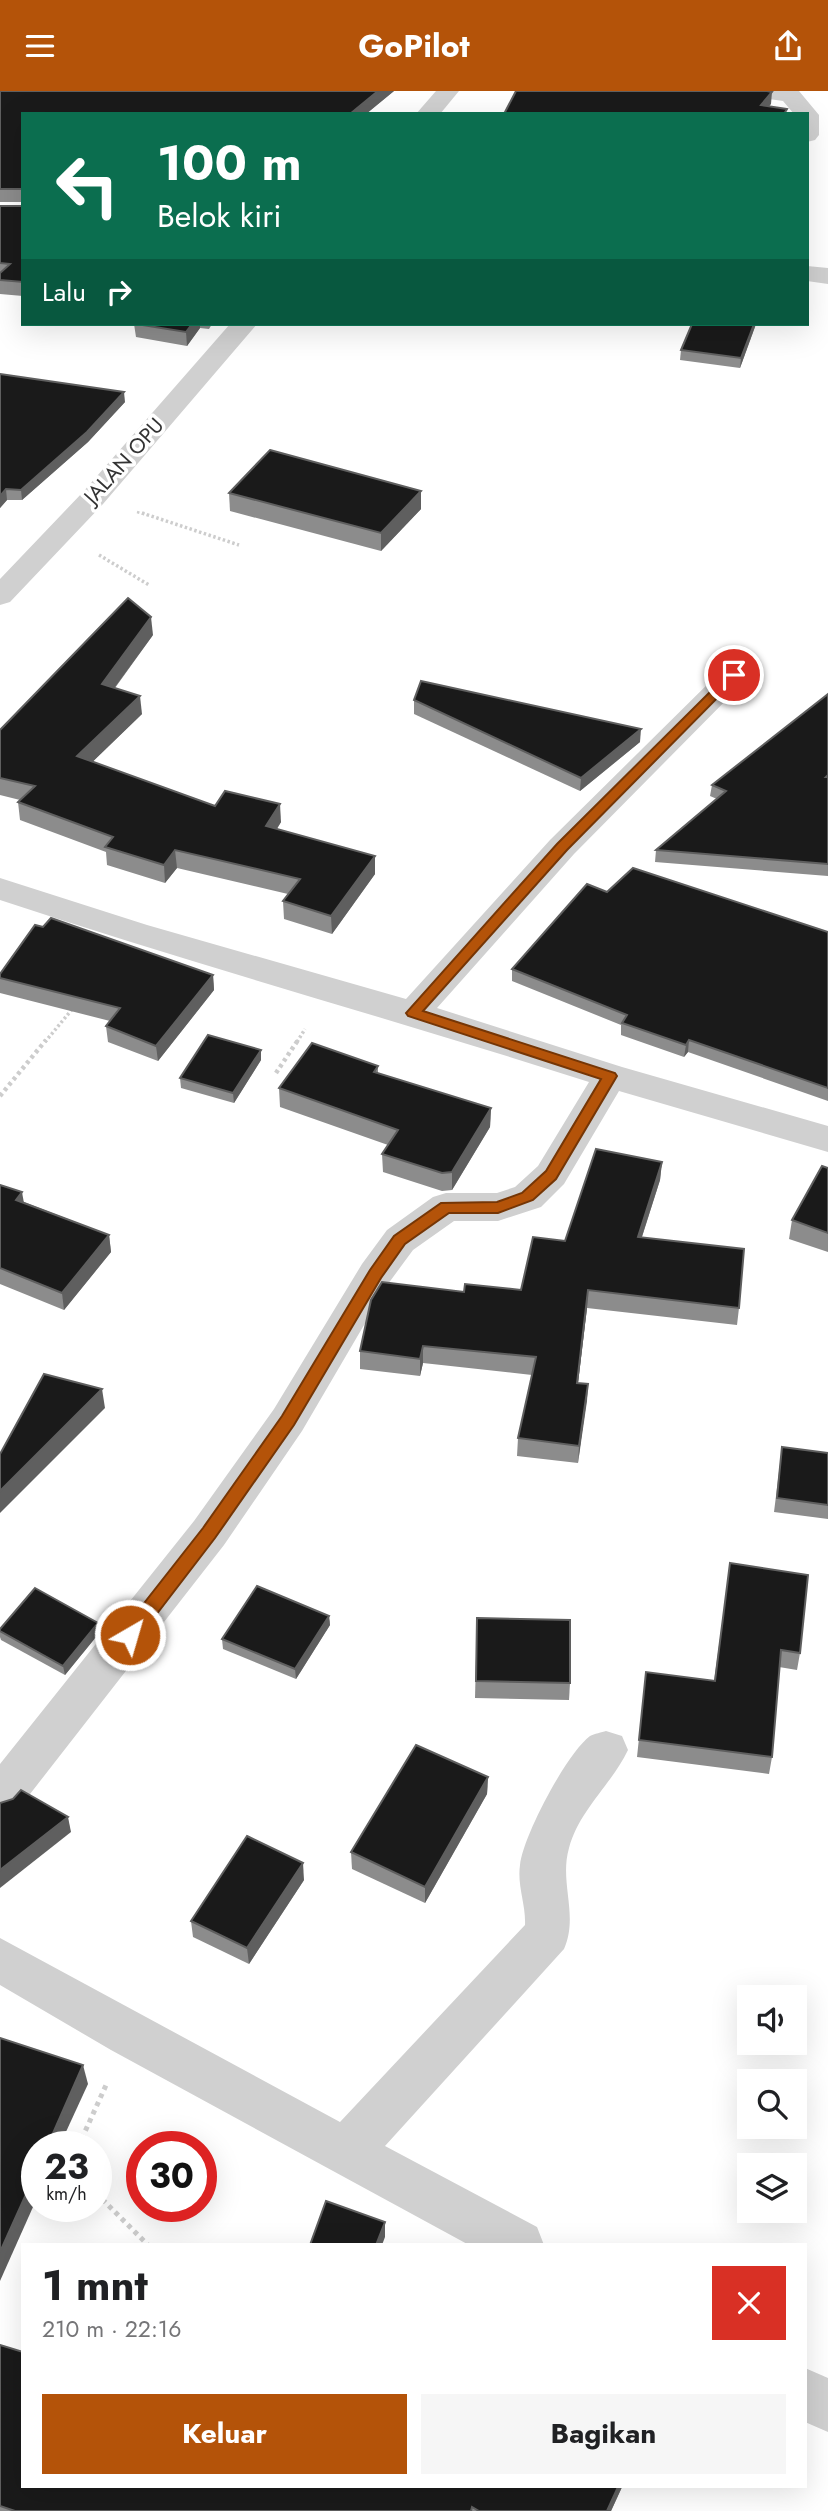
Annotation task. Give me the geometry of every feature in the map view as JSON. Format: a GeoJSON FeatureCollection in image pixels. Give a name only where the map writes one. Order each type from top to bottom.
{"type":"FeatureCollection","features":[{"type":"Feature","properties":{"kind":"street"},"geometry":{"type":"LineString","coordinates":[[429,112],[447,91]]}},
{"type":"Feature","properties":{"kind":"street"},"geometry":{"type":"LineString","coordinates":[[757,91],[790,95],[805,112]]}},
{"type":"Feature","properties":{"kind":"street"},"geometry":{"type":"LineString","coordinates":[[809,274],[828,276]]}},
{"type":"Feature","properties":{"kind":"street","name":"JALAN OPU"},"geometry":{"type":"LineString","coordinates":[[0,596],[93,498],[242,326]]}},
{"type":"Feature","properties":{"kind":"street"},"geometry":{"type":"LineString","coordinates":[[413,1013],[562,847],[734,675]]}},
{"type":"Feature","properties":{"kind":"street"},"geometry":{"type":"LineString","coordinates":[[0,889],[135,933],[413,1013],[610,1076],[828,1139]]}},
{"type":"Feature","properties":{"kind":"street"},"geometry":{"type":"LineString","coordinates":[[0,1798],[209,1533],[288,1420],[375,1274],[400,1240],[446,1207],[498,1207],[528,1196],[551,1175],[610,1076]]}},
{"type":"Feature","properties":{"kind":"street"},"geometry":{"type":"LineString","coordinates":[[345,2152],[547,1934],[551,1911],[542,1880],[547,1848],[568,1800],[606,1750]]}},
{"type":"Feature","properties":{"kind":"street"},"geometry":{"type":"LineString","coordinates":[[0,1960],[128,2034],[515,2243]]}},
{"type":"Feature","properties":{"kind":"street"},"geometry":{"type":"LineString","coordinates":[[807,2395],[828,2406]]}},
{"type":"Feature","properties":{"kind":"path"},"geometry":{"type":"LineString","coordinates":[[93,498],[239,545]]}},
{"type":"Feature","properties":{"kind":"path"},"geometry":{"type":"LineString","coordinates":[[59,532],[149,585]]}},
{"type":"Feature","properties":{"kind":"path"},"geometry":{"type":"LineString","coordinates":[[0,1096],[76,1004]]}},
{"type":"Feature","properties":{"kind":"path"},"geometry":{"type":"LineString","coordinates":[[85,2131],[128,2034]]}},
{"type":"Feature","properties":{"kind":"path"},"geometry":{"type":"LineString","coordinates":[[112,2209],[146,2243]]}},
{"type":"Feature","properties":{"kind":"building"},"geometry":{"type":"Polygon","coordinates":[[[0,91],[378,91],[352,112],[21,112],[21,189],[0,189],[0,91]]]}},
{"type":"Feature","properties":{"kind":"building"},"geometry":{"type":"Polygon","coordinates":[[[516,91],[767,91],[772,92],[761,105],[787,109],[785,112],[505,112],[516,91]]]}},
{"type":"Feature","properties":{"kind":"building"},"geometry":{"type":"Polygon","coordinates":[[[0,206],[21,206],[21,282],[0,280],[0,273],[10,264],[0,263],[0,206]]]}},
{"type":"Feature","properties":{"kind":"building"},"geometry":{"type":"Polygon","coordinates":[[[148,326],[190,326],[186,332],[148,326]]]}},
{"type":"Feature","properties":{"kind":"building"},"geometry":{"type":"Polygon","coordinates":[[[691,326],[753,326],[741,358],[681,350],[691,326]]]}},
{"type":"Feature","properties":{"kind":"building"},"geometry":{"type":"Polygon","coordinates":[[[0,374],[124,392],[87,432],[21,490],[6,489],[0,496],[0,374]]]}},
{"type":"Feature","properties":{"kind":"building"},"geometry":{"type":"Polygon","coordinates":[[[270,450],[421,491],[381,533],[229,493],[270,450]]]}},
{"type":"Feature","properties":{"kind":"building"},"geometry":{"type":"Polygon","coordinates":[[[128,598],[151,617],[102,684],[140,696],[77,756],[215,806],[225,791],[280,804],[266,826],[375,856],[331,916],[283,901],[300,879],[175,850],[164,865],[105,847],[113,837],[18,802],[35,786],[0,778],[0,730],[128,598]]]}},
{"type":"Feature","properties":{"kind":"building"},"geometry":{"type":"Polygon","coordinates":[[[421,681],[641,729],[581,778],[414,700],[421,681]]]}},
{"type":"Feature","properties":{"kind":"building"},"geometry":{"type":"Polygon","coordinates":[[[828,694],[828,864],[656,850],[726,791],[712,785],[828,694]]]}},
{"type":"Feature","properties":{"kind":"building"},"geometry":{"type":"Polygon","coordinates":[[[633,868],[828,932],[828,1088],[689,1040],[686,1045],[622,1023],[627,1015],[512,969],[587,884],[607,892],[633,868]]]}},
{"type":"Feature","properties":{"kind":"building"},"geometry":{"type":"Polygon","coordinates":[[[51,918],[213,975],[156,1046],[106,1026],[120,1008],[0,978],[0,974],[35,925],[43,927],[51,918]]]}},
{"type":"Feature","properties":{"kind":"building"},"geometry":{"type":"Polygon","coordinates":[[[208,1035],[261,1050],[233,1093],[180,1078],[208,1035]]]}},
{"type":"Feature","properties":{"kind":"building"},"geometry":{"type":"Polygon","coordinates":[[[312,1043],[378,1066],[374,1072],[491,1108],[452,1172],[442,1173],[382,1154],[398,1130],[279,1088],[312,1043]]]}},
{"type":"Feature","properties":{"kind":"building"},"geometry":{"type":"Polygon","coordinates":[[[596,1149],[662,1162],[638,1237],[744,1249],[739,1308],[588,1290],[577,1383],[588,1384],[579,1446],[518,1438],[536,1357],[423,1346],[420,1359],[360,1351],[371,1300],[382,1282],[464,1292],[465,1284],[521,1290],[533,1237],[565,1241],[596,1149]]]}},
{"type":"Feature","properties":{"kind":"building"},"geometry":{"type":"Polygon","coordinates":[[[822,1166],[828,1168],[828,1233],[792,1220],[822,1166]]]}},
{"type":"Feature","properties":{"kind":"building"},"geometry":{"type":"Polygon","coordinates":[[[0,1185],[22,1192],[16,1200],[109,1235],[62,1293],[0,1268],[0,1185]]]}},
{"type":"Feature","properties":{"kind":"building"},"geometry":{"type":"Polygon","coordinates":[[[44,1374],[102,1389],[0,1491],[0,1454],[44,1374]]]}},
{"type":"Feature","properties":{"kind":"building"},"geometry":{"type":"Polygon","coordinates":[[[782,1447],[828,1453],[828,1505],[777,1498],[782,1447]]]}},
{"type":"Feature","properties":{"kind":"building"},"geometry":{"type":"Polygon","coordinates":[[[730,1563],[808,1575],[800,1653],[781,1650],[772,1757],[639,1740],[646,1672],[715,1681],[730,1563]]]}},
{"type":"Feature","properties":{"kind":"building"},"geometry":{"type":"Polygon","coordinates":[[[257,1586],[329,1616],[295,1669],[222,1639],[257,1586]]]}},
{"type":"Feature","properties":{"kind":"building"},"geometry":{"type":"Polygon","coordinates":[[[35,1588],[98,1623],[63,1666],[0,1631],[35,1588]]]}},
{"type":"Feature","properties":{"kind":"building"},"geometry":{"type":"Polygon","coordinates":[[[477,1618],[570,1620],[570,1683],[476,1681],[477,1618]]]}},
{"type":"Feature","properties":{"kind":"building"},"geometry":{"type":"Polygon","coordinates":[[[416,1745],[488,1777],[425,1887],[351,1852],[416,1745]]]}},
{"type":"Feature","properties":{"kind":"building"},"geometry":{"type":"Polygon","coordinates":[[[21,1790],[68,1817],[0,1870],[0,1803],[13,1799],[21,1790]]]}},
{"type":"Feature","properties":{"kind":"building"},"geometry":{"type":"Polygon","coordinates":[[[247,1836],[303,1863],[247,1948],[191,1921],[247,1836]]]}},
{"type":"Feature","properties":{"kind":"building"},"geometry":{"type":"Polygon","coordinates":[[[0,2038],[83,2065],[54,2131],[21,2131],[21,2205],[0,2252],[0,2038]]]}},
{"type":"Feature","properties":{"kind":"building"},"geometry":{"type":"Polygon","coordinates":[[[326,2201],[385,2222],[377,2243],[311,2243],[326,2201]]]}},
{"type":"Feature","properties":{"kind":"building"},"geometry":{"type":"Polygon","coordinates":[[[0,2345],[21,2351],[21,2488],[618,2488],[607,2511],[479,2511],[472,2507],[471,2511],[15,2511],[0,2506],[0,2345]]]}},
{"type":"Feature","properties":{"kind":"route"},"geometry":{"type":"LineString","coordinates":[[130,1635],[209,1533],[288,1420],[375,1274],[400,1240],[446,1207],[498,1207],[528,1196],[551,1175],[576,1136],[610,1076],[413,1013],[562,847],[734,675]]}}]}
